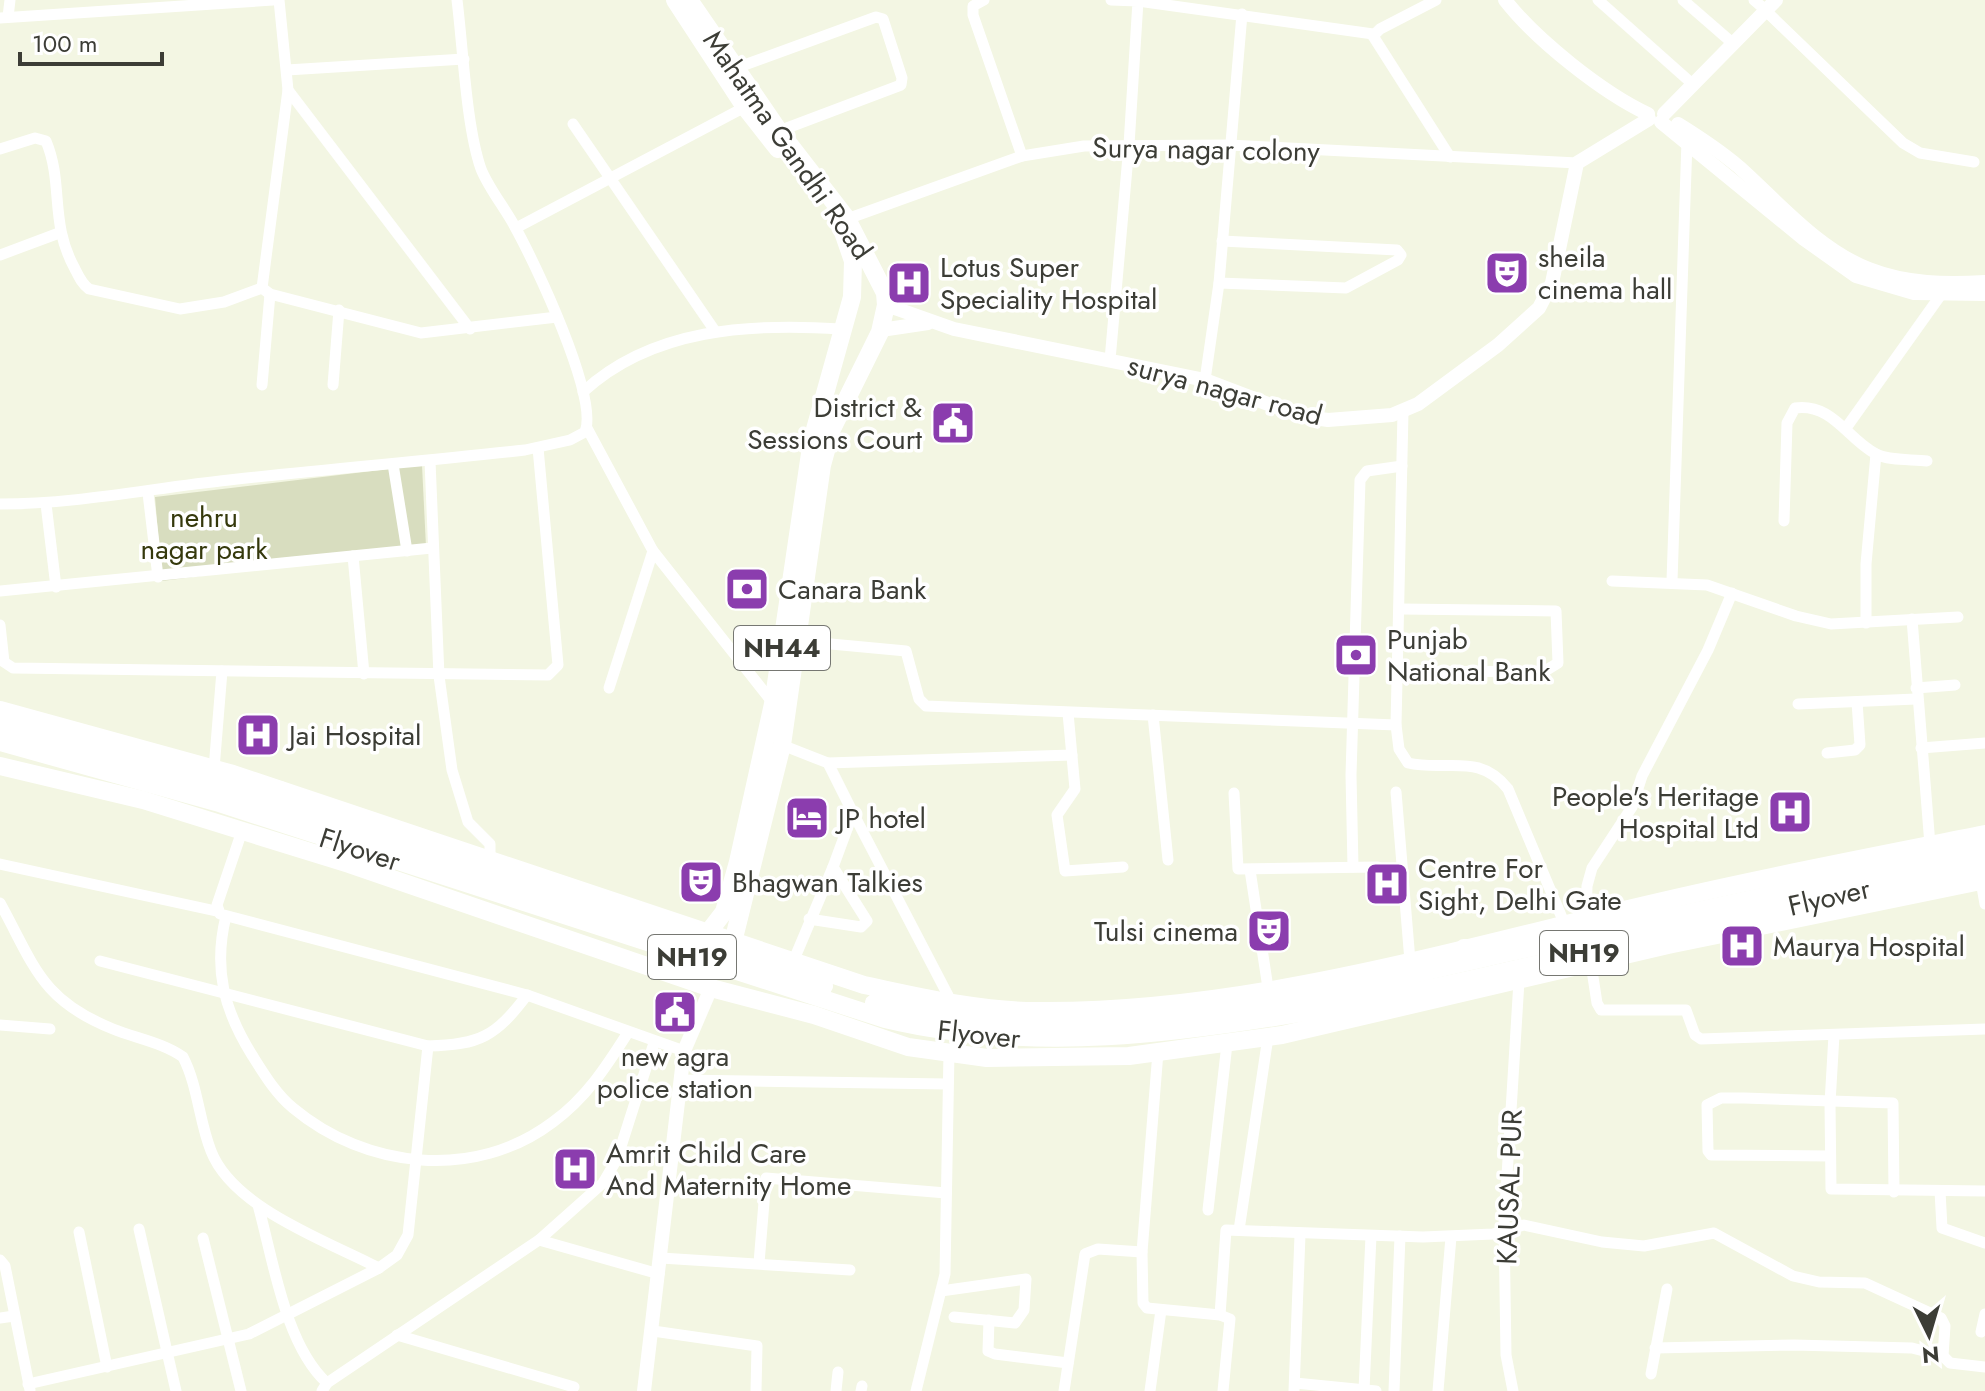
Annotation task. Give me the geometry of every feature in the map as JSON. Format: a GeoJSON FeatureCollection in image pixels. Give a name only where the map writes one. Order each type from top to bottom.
{"type":"FeatureCollection","features":[{"type":"Feature","properties":{"kind":"main road","name":"Mahatma Gandhi Road"},"geometry":{"type":"LineString","coordinates":[[675,0],[745,107],[843,231],[853,261],[852,297],[833,356],[812,440],[773,704],[724,912],[707,934]]}},
{"type":"Feature","properties":{"kind":"main road","name":"Mahatma Gandhi Road"},"geometry":{"type":"LineString","coordinates":[[689,0],[779,131],[847,219],[886,299]]}},
{"type":"Feature","properties":{"kind":"main road"},"geometry":{"type":"LineString","coordinates":[[852,297],[868,290],[886,299]]}},
{"type":"Feature","properties":{"kind":"main road","name":"NH44"},"geometry":{"type":"LineString","coordinates":[[733,942],[782,745],[822,465],[832,429],[881,330],[886,299]]}},
{"type":"Feature","properties":{"kind":"main road"},"geometry":{"type":"LineString","coordinates":[[833,356],[861,366]]}},
{"type":"Feature","properties":{"kind":"main road"},"geometry":{"type":"LineString","coordinates":[[0,710],[217,786]]}},
{"type":"Feature","properties":{"kind":"main road","name":"NH19"},"geometry":{"type":"LineString","coordinates":[[0,725],[217,786]]}},
{"type":"Feature","properties":{"kind":"main road","name":"Flyover"},"geometry":{"type":"LineString","coordinates":[[0,742],[275,796],[888,1007],[953,1020],[1022,1026],[1094,1025],[1159,1018],[1350,987],[1515,951]]}},
{"type":"Feature","properties":{"kind":"main road"},"geometry":{"type":"LineString","coordinates":[[0,766],[143,800],[660,968],[711,988],[908,1047],[987,1058],[1129,1056],[1268,1037],[1984,875]]}},
{"type":"Feature","properties":{"kind":"main road","name":"Flyover"},"geometry":{"type":"LineString","coordinates":[[217,786],[908,1025],[1026,1039],[1181,1030],[1408,994],[1984,875]]}},
{"type":"Feature","properties":{"kind":"main road"},"geometry":{"type":"LineString","coordinates":[[275,796],[469,853],[864,985],[952,1003],[1037,1011],[1184,1002],[1268,988],[1410,961],[1985,834]]}},
{"type":"Feature","properties":{"kind":"main road","name":"NH19"},"geometry":{"type":"LineString","coordinates":[[1515,951],[1985,848]]}},
{"type":"Feature","properties":{"kind":"main road"},"geometry":{"type":"LineString","coordinates":[[660,968],[675,923]]}},
{"type":"Feature","properties":{"kind":"main road"},"geometry":{"type":"LineString","coordinates":[[1464,948],[1515,951]]}},
{"type":"Feature","properties":{"kind":"main road"},"geometry":{"type":"LineString","coordinates":[[756,1000],[773,955]]}},
{"type":"Feature","properties":{"kind":"street"},"geometry":{"type":"LineString","coordinates":[[10,0],[4,17],[273,0]]}},
{"type":"Feature","properties":{"kind":"street"},"geometry":{"type":"LineString","coordinates":[[262,385],[266,291],[288,90],[277,13],[279,0]]}},
{"type":"Feature","properties":{"kind":"street"},"geometry":{"type":"LineString","coordinates":[[457,0],[481,168],[516,228],[557,317],[583,392],[587,428],[653,551],[773,704]]}},
{"type":"Feature","properties":{"kind":"street"},"geometry":{"type":"LineString","coordinates":[[984,0],[973,6],[973,15],[1022,156]]}},
{"type":"Feature","properties":{"kind":"street"},"geometry":{"type":"LineString","coordinates":[[1111,0],[1242,14],[1373,34],[1436,0]]}},
{"type":"Feature","properties":{"kind":"street"},"geometry":{"type":"LineString","coordinates":[[1505,0],[1541,38],[1616,94],[1620,101],[1657,114],[1735,164],[1848,259],[1891,276],[1945,290],[1985,294]]}},
{"type":"Feature","properties":{"kind":"street"},"geometry":{"type":"LineString","coordinates":[[1598,0],[1688,80]]}},
{"type":"Feature","properties":{"kind":"street"},"geometry":{"type":"LineString","coordinates":[[1683,0],[1729,40]]}},
{"type":"Feature","properties":{"kind":"street"},"geometry":{"type":"LineString","coordinates":[[1110,360],[1138,1]]}},
{"type":"Feature","properties":{"kind":"street"},"geometry":{"type":"LineString","coordinates":[[1657,114],[1765,3]]}},
{"type":"Feature","properties":{"kind":"street"},"geometry":{"type":"LineString","coordinates":[[1577,163],[1657,114],[1765,3]]}},
{"type":"Feature","properties":{"kind":"street"},"geometry":{"type":"LineString","coordinates":[[1765,3],[1903,143],[1920,153],[1974,162]]}},
{"type":"Feature","properties":{"kind":"street"},"geometry":{"type":"LineString","coordinates":[[1205,380],[1219,283],[1242,14]]}},
{"type":"Feature","properties":{"kind":"street"},"geometry":{"type":"LineString","coordinates":[[736,68],[876,17],[883,19],[902,78],[901,85],[779,131]]}},
{"type":"Feature","properties":{"kind":"street"},"geometry":{"type":"LineString","coordinates":[[1373,34],[1450,157]]}},
{"type":"Feature","properties":{"kind":"street"},"geometry":{"type":"LineString","coordinates":[[287,70],[464,59]]}},
{"type":"Feature","properties":{"kind":"street"},"geometry":{"type":"LineString","coordinates":[[288,90],[470,329]]}},
{"type":"Feature","properties":{"kind":"street"},"geometry":{"type":"LineString","coordinates":[[516,228],[745,107]]}},
{"type":"Feature","properties":{"kind":"street"},"geometry":{"type":"LineString","coordinates":[[1657,114],[1804,239],[1856,276],[1914,293],[1985,282]]}},
{"type":"Feature","properties":{"kind":"street"},"geometry":{"type":"LineString","coordinates":[[573,124],[715,331]]}},
{"type":"Feature","properties":{"kind":"street"},"geometry":{"type":"LineString","coordinates":[[0,149],[35,138],[46,141],[53,172],[59,233],[72,264],[89,289],[180,309],[266,291],[415,332],[470,329],[557,317]]}},
{"type":"Feature","properties":{"kind":"street"},"geometry":{"type":"LineString","coordinates":[[1672,581],[1687,141]]}},
{"type":"Feature","properties":{"kind":"street","name":"Surya nagar colony"},"geometry":{"type":"LineString","coordinates":[[847,219],[1022,156],[1084,146],[1229,145],[1577,163]]}},
{"type":"Feature","properties":{"kind":"street","name":"surya nagar road"},"geometry":{"type":"LineString","coordinates":[[886,299],[929,323],[1205,380],[1300,416],[1328,420],[1403,412],[1498,345],[1539,308],[1552,283],[1577,163]]}},
{"type":"Feature","properties":{"kind":"street"},"geometry":{"type":"LineString","coordinates":[[0,255],[59,233]]}},
{"type":"Feature","properties":{"kind":"street"},"geometry":{"type":"LineString","coordinates":[[1219,283],[1346,288],[1398,260],[1401,255],[1397,250],[1222,241]]}},
{"type":"Feature","properties":{"kind":"street"},"geometry":{"type":"LineString","coordinates":[[1846,428],[1945,290]]}},
{"type":"Feature","properties":{"kind":"street"},"geometry":{"type":"LineString","coordinates":[[333,385],[339,310]]}},
{"type":"Feature","properties":{"kind":"street"},"geometry":{"type":"LineString","coordinates":[[881,330],[929,323]]}},
{"type":"Feature","properties":{"kind":"street"},"geometry":{"type":"LineString","coordinates":[[583,392],[623,361],[656,347],[715,331],[797,326],[841,329]]}},
{"type":"Feature","properties":{"kind":"street"},"geometry":{"type":"LineString","coordinates":[[1784,521],[1790,413],[1800,407],[1818,410],[1846,428],[1876,454],[1927,461]]}},
{"type":"Feature","properties":{"kind":"street"},"geometry":{"type":"LineString","coordinates":[[1403,412],[1401,609],[1396,725],[1399,749],[1408,763],[1473,766],[1488,770],[1502,781],[1565,925]]}},
{"type":"Feature","properties":{"kind":"street"},"geometry":{"type":"LineString","coordinates":[[0,504],[46,504],[148,493],[225,480],[538,448],[570,440],[587,428]]}},
{"type":"Feature","properties":{"kind":"street"},"geometry":{"type":"LineString","coordinates":[[0,625],[4,662],[10,667],[540,677],[557,670],[538,448]]}},
{"type":"Feature","properties":{"kind":"street"},"geometry":{"type":"LineString","coordinates":[[1866,623],[1866,564],[1876,454]]}},
{"type":"Feature","properties":{"kind":"street"},"geometry":{"type":"LineString","coordinates":[[430,461],[439,676],[454,782],[472,828],[490,844],[490,860]]}},
{"type":"Feature","properties":{"kind":"street"},"geometry":{"type":"LineString","coordinates":[[393,464],[407,551]]}},
{"type":"Feature","properties":{"kind":"street"},"geometry":{"type":"LineString","coordinates":[[1353,867],[1353,723],[1361,476],[1367,471],[1402,466]]}},
{"type":"Feature","properties":{"kind":"street"},"geometry":{"type":"LineString","coordinates":[[148,493],[158,577]]}},
{"type":"Feature","properties":{"kind":"street"},"geometry":{"type":"LineString","coordinates":[[46,504],[56,587]]}},
{"type":"Feature","properties":{"kind":"street"},"geometry":{"type":"LineString","coordinates":[[0,591],[432,548]]}},
{"type":"Feature","properties":{"kind":"street"},"geometry":{"type":"LineString","coordinates":[[609,688],[653,551]]}},
{"type":"Feature","properties":{"kind":"street"},"geometry":{"type":"LineString","coordinates":[[353,556],[364,674]]}},
{"type":"Feature","properties":{"kind":"street"},"geometry":{"type":"LineString","coordinates":[[1612,581],[1672,581],[1707,585],[1808,620],[1831,624],[1958,617]]}},
{"type":"Feature","properties":{"kind":"street"},"geometry":{"type":"LineString","coordinates":[[1586,920],[1589,875],[1632,807],[1641,779],[1708,650],[1732,593]]}},
{"type":"Feature","properties":{"kind":"street"},"geometry":{"type":"LineString","coordinates":[[1398,672],[1545,671],[1558,663],[1556,611],[1401,609]]}},
{"type":"Feature","properties":{"kind":"street"},"geometry":{"type":"LineString","coordinates":[[1912,619],[1930,845]]}},
{"type":"Feature","properties":{"kind":"street"},"geometry":{"type":"LineString","coordinates":[[799,641],[906,651],[919,699],[926,706],[1396,725]]}},
{"type":"Feature","properties":{"kind":"street"},"geometry":{"type":"LineString","coordinates":[[217,786],[222,671]]}},
{"type":"Feature","properties":{"kind":"street"},"geometry":{"type":"LineString","coordinates":[[1798,704],[1857,702],[1955,685]]}},
{"type":"Feature","properties":{"kind":"street"},"geometry":{"type":"LineString","coordinates":[[1827,753],[1855,750],[1860,745],[1857,702]]}},
{"type":"Feature","properties":{"kind":"street"},"geometry":{"type":"LineString","coordinates":[[1068,713],[1075,789],[1057,815],[1065,871],[1123,867]]}},
{"type":"Feature","properties":{"kind":"street"},"geometry":{"type":"LineString","coordinates":[[1153,715],[1168,860]]}},
{"type":"Feature","properties":{"kind":"street"},"geometry":{"type":"LineString","coordinates":[[1921,748],[1985,743]]}},
{"type":"Feature","properties":{"kind":"street"},"geometry":{"type":"LineString","coordinates":[[782,745],[828,763],[1072,755]]}},
{"type":"Feature","properties":{"kind":"street"},"geometry":{"type":"LineString","coordinates":[[828,763],[952,1003]]}},
{"type":"Feature","properties":{"kind":"street"},"geometry":{"type":"LineString","coordinates":[[1396,792],[1410,961]]}},
{"type":"Feature","properties":{"kind":"street"},"geometry":{"type":"LineString","coordinates":[[1234,793],[1235,864],[1238,869],[1378,867]]}},
{"type":"Feature","properties":{"kind":"street"},"geometry":{"type":"LineString","coordinates":[[793,962],[853,813]]}},
{"type":"Feature","properties":{"kind":"street"},"geometry":{"type":"LineString","coordinates":[[469,853],[472,828]]}},
{"type":"Feature","properties":{"kind":"street"},"geometry":{"type":"LineString","coordinates":[[242,831],[221,914],[219,963],[223,993],[252,1054],[271,1085],[294,1109],[359,1145],[414,1162],[470,1157],[538,1132],[587,1092],[627,1034]]}},
{"type":"Feature","properties":{"kind":"street"},"geometry":{"type":"LineString","coordinates":[[0,864],[221,914],[527,995],[627,1034],[684,1051]]}},
{"type":"Feature","properties":{"kind":"street"},"geometry":{"type":"LineString","coordinates":[[809,919],[851,926],[867,924],[866,914],[833,867]]}},
{"type":"Feature","properties":{"kind":"street"},"geometry":{"type":"LineString","coordinates":[[1250,870],[1268,988]]}},
{"type":"Feature","properties":{"kind":"street"},"geometry":{"type":"LineString","coordinates":[[1984,875],[1985,904]]}},
{"type":"Feature","properties":{"kind":"street"},"geometry":{"type":"LineString","coordinates":[[0,903],[42,981],[54,996],[105,1026],[183,1057],[217,1163],[258,1205],[379,1268]]}},
{"type":"Feature","properties":{"kind":"street"},"geometry":{"type":"LineString","coordinates":[[100,961],[428,1046],[480,1040],[508,1020],[527,995]]}},
{"type":"Feature","properties":{"kind":"street"},"geometry":{"type":"LineString","coordinates":[[1591,964],[1597,1003],[1601,1010],[1686,1010],[1694,1033],[1701,1039],[1985,1029]]}},
{"type":"Feature","properties":{"kind":"street","name":"KAUSAL PUR"},"geometry":{"type":"LineString","coordinates":[[1513,1391],[1506,1355],[1504,1230],[1519,981]]}},
{"type":"Feature","properties":{"kind":"street"},"geometry":{"type":"LineString","coordinates":[[644,1391],[684,1051],[711,988]]}},
{"type":"Feature","properties":{"kind":"street"},"geometry":{"type":"LineString","coordinates":[[0,1025],[50,1029]]}},
{"type":"Feature","properties":{"kind":"street"},"geometry":{"type":"LineString","coordinates":[[1834,1035],[1830,1188],[1833,1191],[1985,1191]]}},
{"type":"Feature","properties":{"kind":"street"},"geometry":{"type":"LineString","coordinates":[[1239,1230],[1268,1037]]}},
{"type":"Feature","properties":{"kind":"street"},"geometry":{"type":"LineString","coordinates":[[258,1205],[303,1353],[324,1387],[539,1240],[611,1173],[654,1043]]}},
{"type":"Feature","properties":{"kind":"street"},"geometry":{"type":"LineString","coordinates":[[1208,1210],[1227,1044]]}},
{"type":"Feature","properties":{"kind":"street"},"geometry":{"type":"LineString","coordinates":[[0,1260],[5,1266],[29,1388],[107,1367],[226,1342],[290,1316],[379,1268],[397,1255],[408,1235],[428,1046]]}},
{"type":"Feature","properties":{"kind":"street"},"geometry":{"type":"LineString","coordinates":[[916,1391],[941,1291],[949,1052]]}},
{"type":"Feature","properties":{"kind":"street"},"geometry":{"type":"LineString","coordinates":[[1158,1052],[1142,1252],[1143,1305],[1161,1310],[1220,1315],[1232,1323],[1223,1391]]}},
{"type":"Feature","properties":{"kind":"street"},"geometry":{"type":"LineString","coordinates":[[680,1080],[947,1084]]}},
{"type":"Feature","properties":{"kind":"street"},"geometry":{"type":"LineString","coordinates":[[1829,1156],[1711,1155],[1708,1151],[1706,1108],[1711,1102],[1728,1098],[1894,1104],[1894,1192]]}},
{"type":"Feature","properties":{"kind":"street"},"geometry":{"type":"LineString","coordinates":[[759,1263],[766,1178],[946,1193]]}},
{"type":"Feature","properties":{"kind":"street"},"geometry":{"type":"LineString","coordinates":[[1940,1191],[1942,1228],[1985,1243]]}},
{"type":"Feature","properties":{"kind":"street"},"geometry":{"type":"LineString","coordinates":[[1220,1315],[1223,1232],[1451,1237],[1524,1225],[1602,1242],[1644,1246],[1718,1234],[1766,1264],[1793,1276],[1819,1282],[1865,1283],[1941,1318],[1945,1326],[1943,1356]]}},
{"type":"Feature","properties":{"kind":"street"},"geometry":{"type":"LineString","coordinates":[[139,1229],[176,1391]]}},
{"type":"Feature","properties":{"kind":"street"},"geometry":{"type":"LineString","coordinates":[[79,1232],[107,1367]]}},
{"type":"Feature","properties":{"kind":"street"},"geometry":{"type":"LineString","coordinates":[[1300,1235],[1294,1387],[1370,1390],[1371,1236]]}},
{"type":"Feature","properties":{"kind":"street"},"geometry":{"type":"LineString","coordinates":[[1394,1391],[1400,1236]]}},
{"type":"Feature","properties":{"kind":"street"},"geometry":{"type":"LineString","coordinates":[[1438,1391],[1451,1237]]}},
{"type":"Feature","properties":{"kind":"street"},"geometry":{"type":"LineString","coordinates":[[203,1238],[226,1342],[241,1391]]}},
{"type":"Feature","properties":{"kind":"street"},"geometry":{"type":"LineString","coordinates":[[539,1240],[660,1266],[759,1263],[850,1270]]}},
{"type":"Feature","properties":{"kind":"street"},"geometry":{"type":"LineString","coordinates":[[1064,1391],[1085,1254],[1098,1249],[1142,1252]]}},
{"type":"Feature","properties":{"kind":"street"},"geometry":{"type":"LineString","coordinates":[[941,1291],[1026,1279],[1024,1310],[1015,1323],[954,1317]]}},
{"type":"Feature","properties":{"kind":"street"},"geometry":{"type":"LineString","coordinates":[[1651,1374],[1667,1289]]}},
{"type":"Feature","properties":{"kind":"street"},"geometry":{"type":"LineString","coordinates":[[1150,1391],[1161,1310]]}},
{"type":"Feature","properties":{"kind":"street"},"geometry":{"type":"LineString","coordinates":[[1981,1332],[1985,1314]]}},
{"type":"Feature","properties":{"kind":"street"},"geometry":{"type":"LineString","coordinates":[[0,1318],[14,1316]]}},
{"type":"Feature","properties":{"kind":"street"},"geometry":{"type":"LineString","coordinates":[[989,1320],[988,1351],[1068,1363]]}},
{"type":"Feature","properties":{"kind":"street"},"geometry":{"type":"LineString","coordinates":[[653,1331],[757,1346],[756,1391]]}},
{"type":"Feature","properties":{"kind":"street"},"geometry":{"type":"LineString","coordinates":[[397,1335],[574,1387]]}},
{"type":"Feature","properties":{"kind":"street"},"geometry":{"type":"LineString","coordinates":[[1655,1348],[1809,1345],[1920,1349],[1943,1356],[1950,1363],[1985,1367]]}},
{"type":"Feature","properties":{"kind":"street"},"geometry":{"type":"LineString","coordinates":[[836,1391],[838,1372]]}},
{"type":"Feature","properties":{"kind":"green space","name":"nehru nagar park"},"geometry":{"type":"Polygon","coordinates":[[[422,465],[426,547],[162,581],[155,497],[422,465]]]}},
{"type":"Feature","properties":{"kind":"place","name":"sheila cinema hall"},"geometry":{"type":"Point","coordinates":[1507,273]}},
{"type":"Feature","properties":{"kind":"place","name":"Lotus Super Speciality Hospital"},"geometry":{"type":"Point","coordinates":[909,283]}},
{"type":"Feature","properties":{"kind":"place","name":"District & Sessions Court"},"geometry":{"type":"Point","coordinates":[953,423]}},
{"type":"Feature","properties":{"kind":"place","name":"Canara Bank"},"geometry":{"type":"Point","coordinates":[747,589]}},
{"type":"Feature","properties":{"kind":"place","name":"Punjab National Bank"},"geometry":{"type":"Point","coordinates":[1356,655]}},
{"type":"Feature","properties":{"kind":"place","name":"Jai Hospital"},"geometry":{"type":"Point","coordinates":[258,735]}},
{"type":"Feature","properties":{"kind":"place","name":"People's Heritage Hospital Ltd"},"geometry":{"type":"Point","coordinates":[1790,812]}},
{"type":"Feature","properties":{"kind":"place","name":"JP hotel"},"geometry":{"type":"Point","coordinates":[807,818]}},
{"type":"Feature","properties":{"kind":"place","name":"Bhagwan Talkies"},"geometry":{"type":"Point","coordinates":[701,882]}},
{"type":"Feature","properties":{"kind":"place","name":"Centre For Sight, Delhi Gate"},"geometry":{"type":"Point","coordinates":[1387,884]}},
{"type":"Feature","properties":{"kind":"place","name":"Tulsi cinema"},"geometry":{"type":"Point","coordinates":[1269,931]}},
{"type":"Feature","properties":{"kind":"place","name":"Maurya Hospital"},"geometry":{"type":"Point","coordinates":[1742,946]}},
{"type":"Feature","properties":{"kind":"place","name":"new agra police station"},"geometry":{"type":"Point","coordinates":[675,1012]}},
{"type":"Feature","properties":{"kind":"place","name":"Amrit Child Care And Maternity Home"},"geometry":{"type":"Point","coordinates":[575,1169]}}]}
